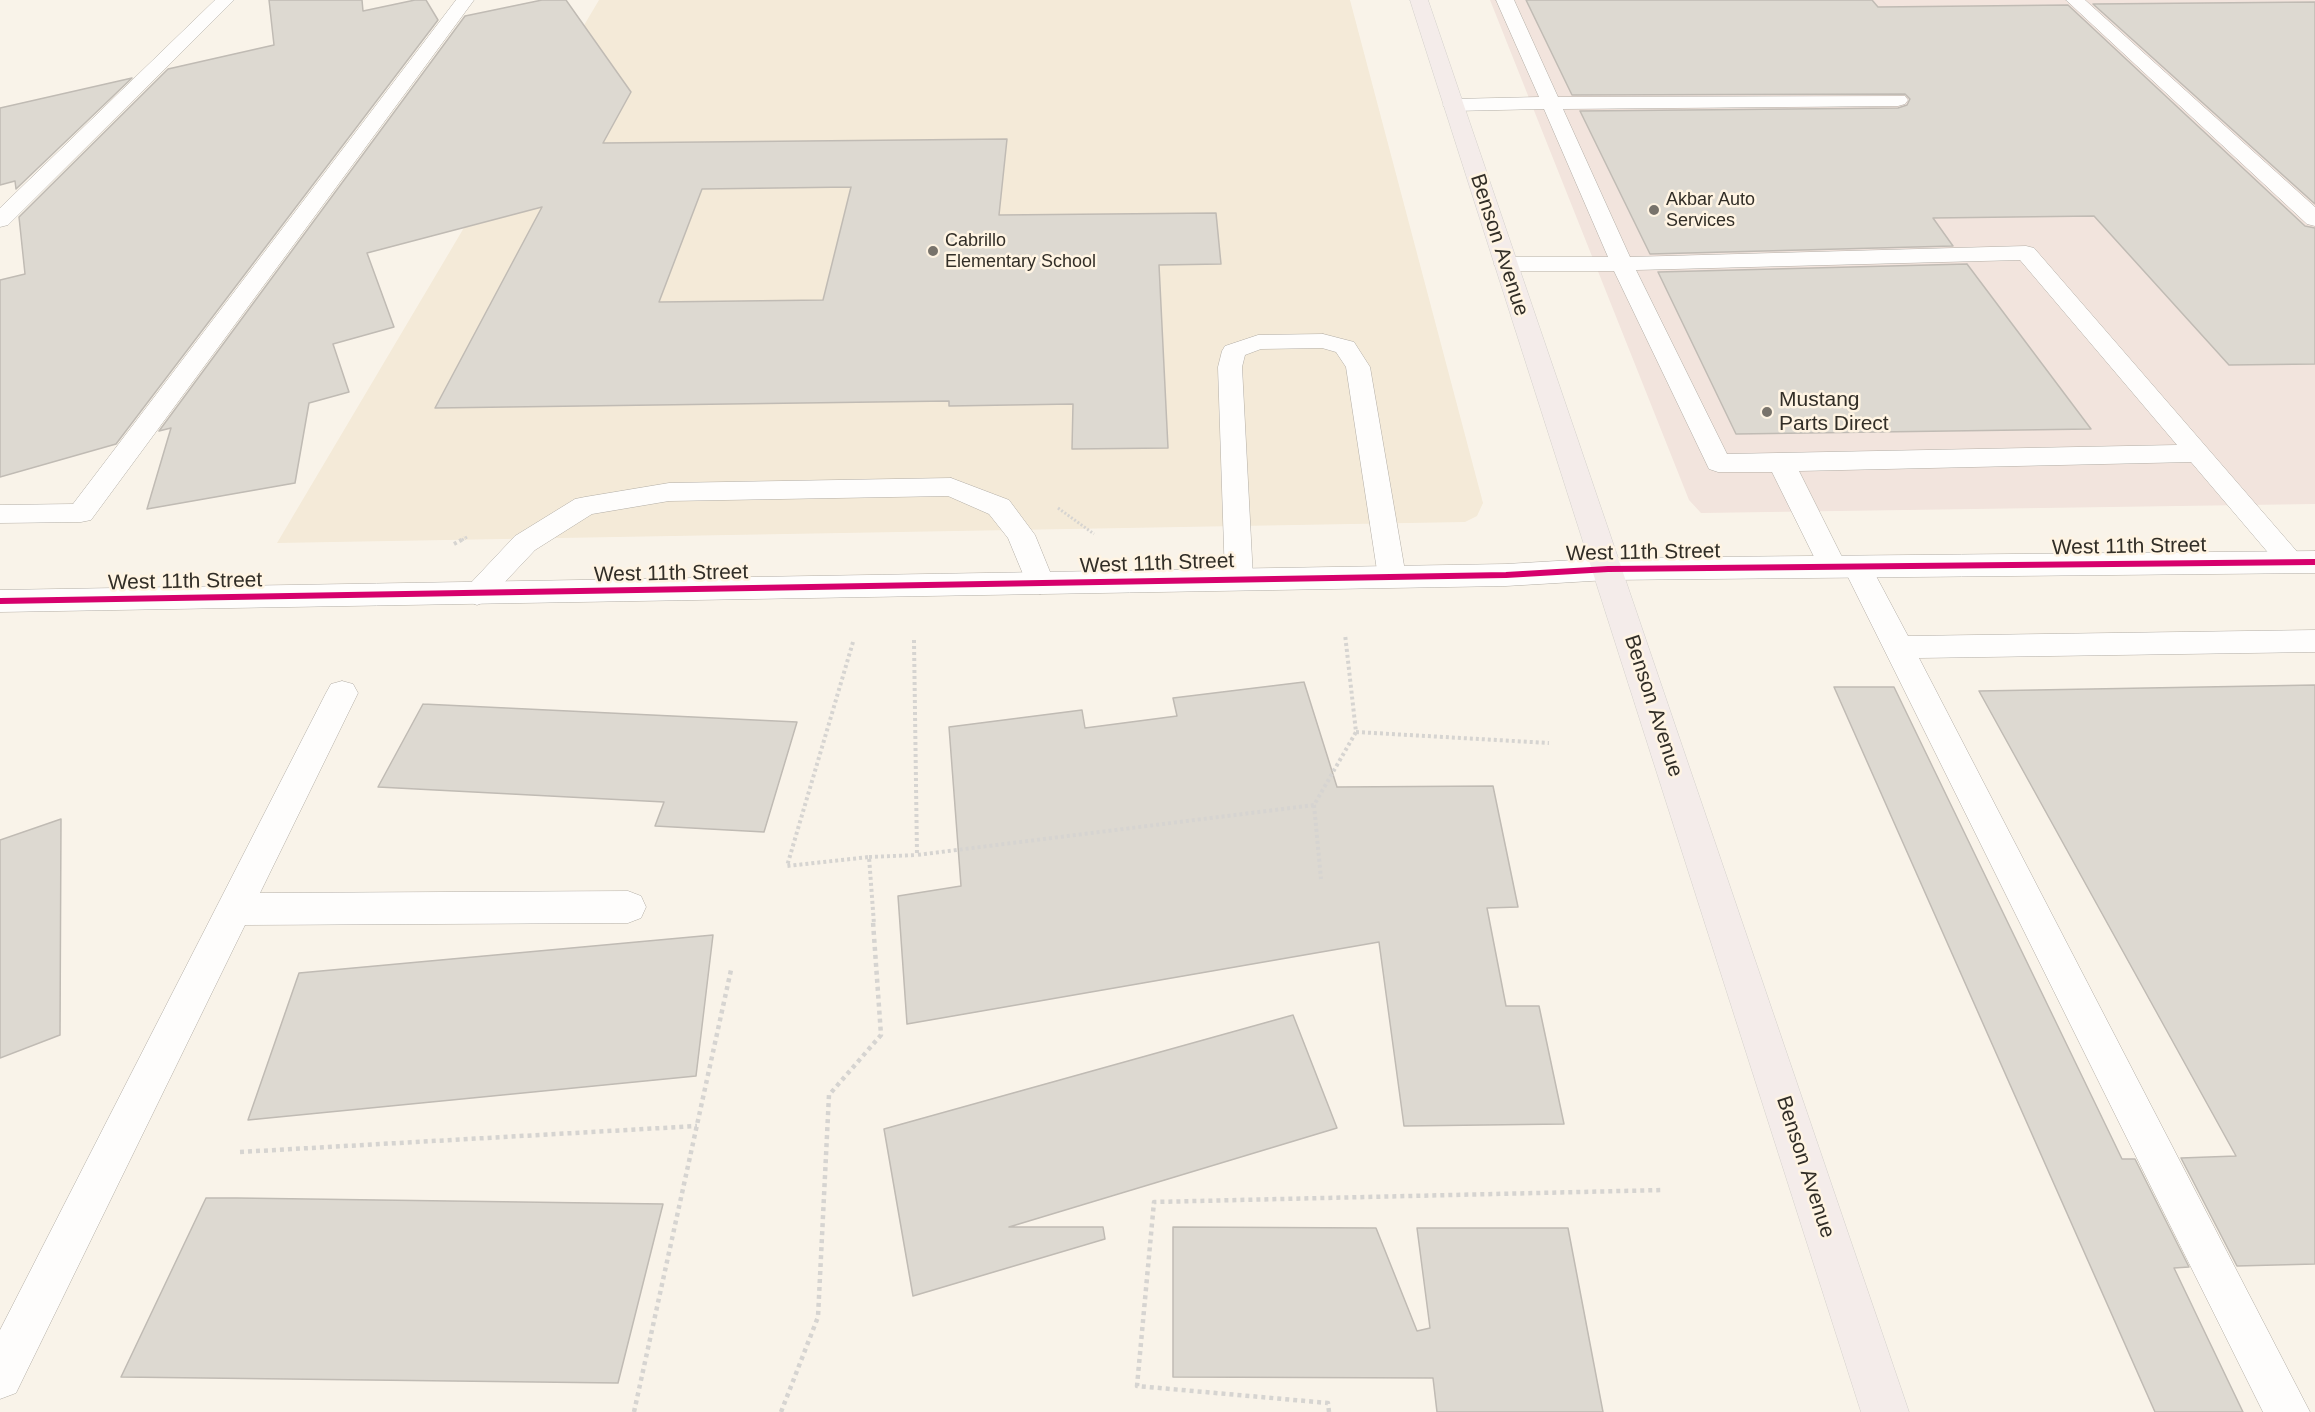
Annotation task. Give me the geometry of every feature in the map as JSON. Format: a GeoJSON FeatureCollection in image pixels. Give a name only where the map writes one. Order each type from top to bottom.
{"type":"FeatureCollection","features":[{"type":"Feature","properties":{"kind":"main road","name":"Benson Avenue"},"geometry":{"type":"LineString","coordinates":[[1419,0],[1885,1412]]}},
{"type":"Feature","properties":{"kind":"street","name":"West 11th Street"},"geometry":{"type":"LineString","coordinates":[[0,601],[1506,575],[1608,569],[2308,564]]}},
{"type":"Feature","properties":{"kind":"lane"},"geometry":{"type":"LineString","coordinates":[[0,220],[225,0]]}},
{"type":"Feature","properties":{"kind":"lane"},"geometry":{"type":"LineString","coordinates":[[0,514],[81,513],[465,0]]}},
{"type":"Feature","properties":{"kind":"lane"},"geometry":{"type":"LineString","coordinates":[[1505,0],[1622,264],[1718,463],[2199,453]]}},
{"type":"Feature","properties":{"kind":"lane"},"geometry":{"type":"LineString","coordinates":[[2075,0],[2315,219]]}},
{"type":"Feature","properties":{"kind":"lane"},"geometry":{"type":"LineString","coordinates":[[1453,105],[1898,100]]}},
{"type":"Feature","properties":{"kind":"lane"},"geometry":{"type":"LineString","coordinates":[[1505,264],[1622,264],[2026,253],[2199,453],[2308,564]]}},
{"type":"Feature","properties":{"kind":"lane"},"geometry":{"type":"LineString","coordinates":[[1239,578],[1230,367],[1234,351],[1258,342],[1323,341],[1345,347],[1358,367],[1392,577]]}},
{"type":"Feature","properties":{"kind":"lane"},"geometry":{"type":"LineString","coordinates":[[1781,463],[1844,566],[1898,647],[2287,1412]]}},
{"type":"Feature","properties":{"kind":"lane"},"geometry":{"type":"LineString","coordinates":[[477,594],[525,543],[585,506],[669,492],[716,491],[951,487],[999,507],[1021,535],[1040,584]]}},
{"type":"Feature","properties":{"kind":"lane"},"geometry":{"type":"LineString","coordinates":[[1898,647],[2315,641]]}},
{"type":"Feature","properties":{"kind":"lane"},"geometry":{"type":"LineString","coordinates":[[0,1377],[342,693]]}},
{"type":"Feature","properties":{"kind":"lane"},"geometry":{"type":"LineString","coordinates":[[233,909],[628,908]]}},
{"type":"Feature","properties":{"kind":"path"},"geometry":{"type":"LineString","coordinates":[[1321,879],[1314,805],[1356,732],[1345,634]]}},
{"type":"Feature","properties":{"kind":"path"},"geometry":{"type":"LineString","coordinates":[[914,640],[918,855]]}},
{"type":"Feature","properties":{"kind":"path"},"geometry":{"type":"LineString","coordinates":[[853,642],[787,866],[869,856],[918,855],[1314,805]]}},
{"type":"Feature","properties":{"kind":"path"},"geometry":{"type":"LineString","coordinates":[[1356,732],[1549,743]]}},
{"type":"Feature","properties":{"kind":"path"},"geometry":{"type":"LineString","coordinates":[[781,1412],[818,1317],[829,1095],[881,1035],[869,856]]}},
{"type":"Feature","properties":{"kind":"path"},"geometry":{"type":"LineString","coordinates":[[634,1412],[731,970]]}},
{"type":"Feature","properties":{"kind":"path"},"geometry":{"type":"LineString","coordinates":[[240,1152],[697,1126]]}},
{"type":"Feature","properties":{"kind":"path"},"geometry":{"type":"LineString","coordinates":[[1329,1412],[1328,1402],[1137,1386],[1154,1202],[1664,1190]]}},
{"type":"Feature","properties":{"kind":"shaded area","name":"Cabrillo Elementary School"},"geometry":{"type":"Polygon","coordinates":[[[599,0],[1350,0],[1483,503],[1477,516],[1465,522],[277,543],[599,0]]]}},
{"type":"Feature","properties":{"kind":"shaded area"},"geometry":{"type":"Polygon","coordinates":[[[1490,0],[2315,0],[2315,504],[1701,513],[1689,500],[1490,0]]]}},
{"type":"Feature","properties":{"kind":"building"},"geometry":{"type":"Polygon","coordinates":[[[269,0],[362,0],[363,11],[415,0],[426,0],[438,20],[116,444],[0,477],[0,280],[25,274],[19,217],[168,69],[274,45],[269,0]]]}},
{"type":"Feature","properties":{"kind":"building"},"geometry":{"type":"Polygon","coordinates":[[[542,0],[566,0],[631,92],[603,143],[1007,139],[999,215],[1216,213],[1221,264],[1159,265],[1168,448],[1072,449],[1073,404],[949,406],[949,401],[435,408],[542,207],[367,253],[394,327],[333,344],[349,392],[309,403],[295,483],[147,509],[171,428],[159,431],[465,16],[542,0]],[[851,187],[702,189],[659,302],[823,300],[851,187]]]}},
{"type":"Feature","properties":{"kind":"building"},"geometry":{"type":"Polygon","coordinates":[[[1526,0],[1872,0],[1878,7],[2068,5],[2305,226],[2315,228],[2315,364],[2229,365],[2094,216],[1933,218],[1953,246],[1650,254],[1580,111],[1898,108],[1907,105],[1910,99],[1905,94],[1572,95],[1526,0]]]}},
{"type":"Feature","properties":{"kind":"building"},"geometry":{"type":"Polygon","coordinates":[[[2315,2],[2315,204],[2093,4],[2315,2]]]}},
{"type":"Feature","properties":{"kind":"building"},"geometry":{"type":"Polygon","coordinates":[[[132,78],[16,189],[15,181],[0,185],[0,108],[132,78]]]}},
{"type":"Feature","properties":{"kind":"building"},"geometry":{"type":"Polygon","coordinates":[[[1967,264],[2091,429],[1736,434],[1658,272],[1967,264]]]}},
{"type":"Feature","properties":{"kind":"building"},"geometry":{"type":"Polygon","coordinates":[[[1304,682],[1337,787],[1493,786],[1518,907],[1487,908],[1506,1006],[1539,1006],[1564,1124],[1404,1126],[1379,942],[907,1024],[898,896],[961,886],[949,727],[1082,710],[1085,728],[1177,716],[1173,698],[1304,682]]]}},
{"type":"Feature","properties":{"kind":"building"},"geometry":{"type":"Polygon","coordinates":[[[2315,685],[2315,1264],[2237,1266],[2181,1158],[2236,1156],[1979,691],[2315,685]]]}},
{"type":"Feature","properties":{"kind":"building"},"geometry":{"type":"Polygon","coordinates":[[[1834,687],[1894,687],[2122,1159],[2135,1159],[2189,1267],[2174,1268],[2243,1412],[2155,1412],[1834,687]]]}},
{"type":"Feature","properties":{"kind":"building"},"geometry":{"type":"Polygon","coordinates":[[[423,704],[797,722],[764,832],[655,826],[664,802],[378,787],[423,704]]]}},
{"type":"Feature","properties":{"kind":"building"},"geometry":{"type":"Polygon","coordinates":[[[61,819],[60,1035],[0,1058],[0,840],[61,819]]]}},
{"type":"Feature","properties":{"kind":"building"},"geometry":{"type":"Polygon","coordinates":[[[713,935],[696,1076],[248,1120],[299,973],[713,935]]]}},
{"type":"Feature","properties":{"kind":"building"},"geometry":{"type":"Polygon","coordinates":[[[1293,1015],[1337,1128],[1009,1227],[1103,1227],[1105,1239],[913,1296],[884,1129],[1293,1015]]]}},
{"type":"Feature","properties":{"kind":"building"},"geometry":{"type":"Polygon","coordinates":[[[206,1198],[663,1204],[618,1383],[121,1377],[206,1198]]]}},
{"type":"Feature","properties":{"kind":"building"},"geometry":{"type":"Polygon","coordinates":[[[1173,1227],[1376,1228],[1417,1331],[1430,1328],[1417,1228],[1568,1228],[1603,1412],[1437,1412],[1433,1378],[1173,1377],[1173,1227]]]}},
{"type":"Feature","properties":{"kind":"cycle path"},"geometry":{"type":"LineString","coordinates":[[0,601],[1506,575],[1608,569],[2315,562]]}},
{"type":"Feature","properties":{"kind":"place","name":"Akbar Auto Services"},"geometry":{"type":"Point","coordinates":[1654,210]}},
{"type":"Feature","properties":{"kind":"place","name":"Cabrillo Elementary School"},"geometry":{"type":"Point","coordinates":[933,251]}},
{"type":"Feature","properties":{"kind":"place","name":"Mustang Parts Direct"},"geometry":{"type":"Point","coordinates":[1767,412]}}]}
